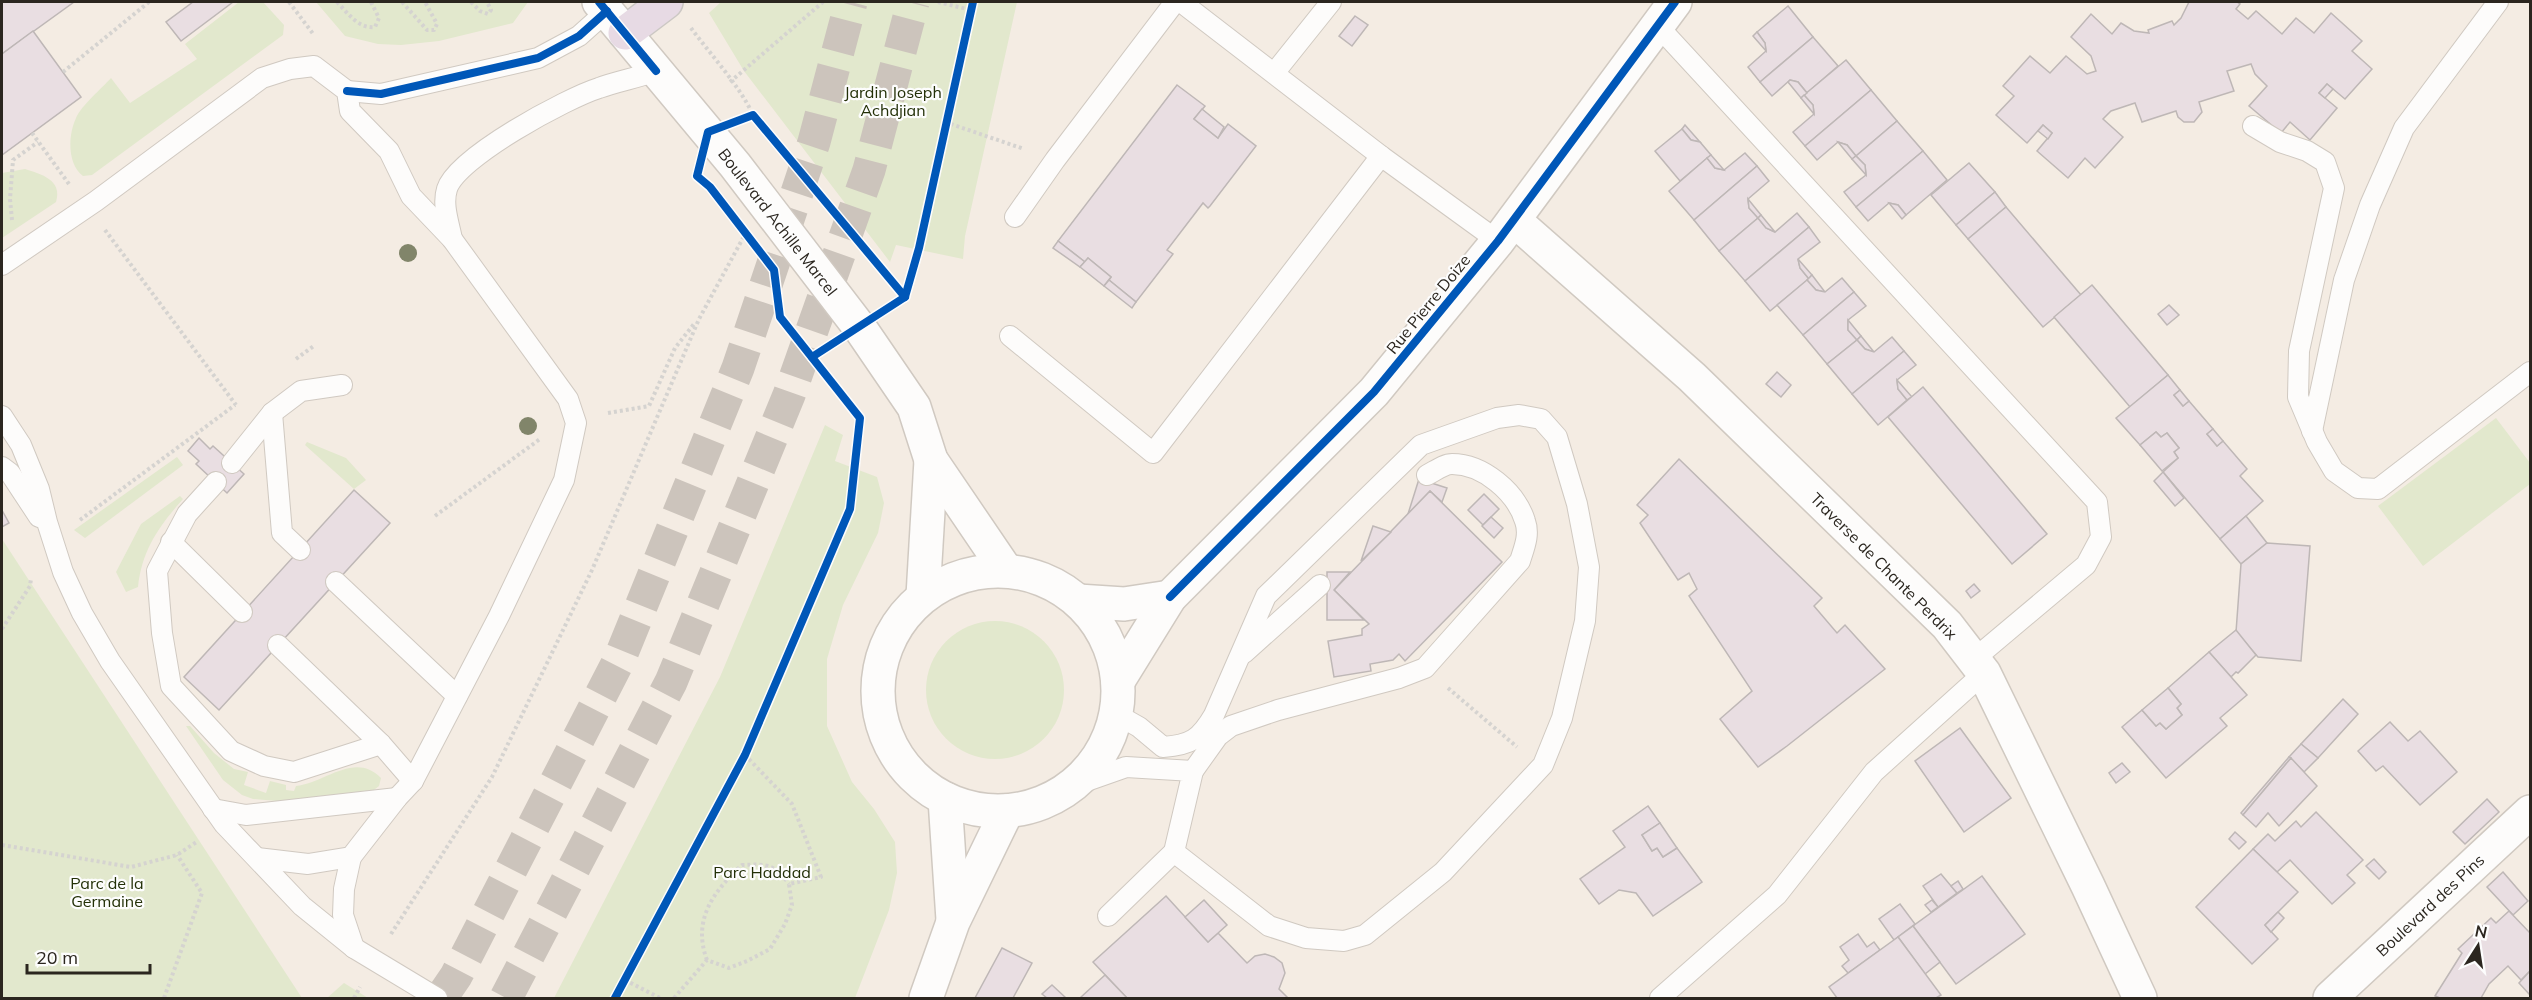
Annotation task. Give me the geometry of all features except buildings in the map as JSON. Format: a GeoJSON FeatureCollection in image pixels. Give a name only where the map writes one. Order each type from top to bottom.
{"type":"FeatureCollection","features":[{"type":"Feature","properties":{"kind":"highway"},"geometry":{"type":"LineString","coordinates":[[610,15],[675,10]]}},
{"type":"Feature","properties":{"kind":"main road","name":"Rue Pierre Doize"},"geometry":{"type":"LineString","coordinates":[[1118,681],[1170,597],[1374,392],[1506,230],[1666,13]]}},
{"type":"Feature","properties":{"kind":"main road","name":"Boulevard Achille Marcel"},"geometry":{"type":"LineString","coordinates":[[610,15],[708,132],[860,328],[914,407],[931,460],[1005,569]]}},
{"type":"Feature","properties":{"kind":"main road","name":"Traverse de Chante Perdrix"},"geometry":{"type":"LineString","coordinates":[[1506,230],[1692,377],[1947,625],[1979,666],[2088,886],[2140,999]]}},
{"type":"Feature","properties":{"kind":"main road","name":"Boulevard Achille Marcel"},"geometry":{"type":"LineString","coordinates":[[923,596],[931,460]]}},
{"type":"Feature","properties":{"kind":"main road"},"geometry":{"type":"LineString","coordinates":[[1005,569],[1053,584],[1078,601],[1106,637],[1118,681],[1116,714],[1108,741],[1092,766],[1072,786],[1041,803],[1007,811],[975,809],[945,799],[915,778],[893,750],[880,716],[878,679],[887,644],[906,614],[923,596],[962,576],[1005,569]]}},
{"type":"Feature","properties":{"kind":"main road"},"geometry":{"type":"LineString","coordinates":[[1078,601],[1124,604],[1170,597]]}},
{"type":"Feature","properties":{"kind":"main road"},"geometry":{"type":"LineString","coordinates":[[945,799],[953,922]]}},
{"type":"Feature","properties":{"kind":"main road"},"geometry":{"type":"LineString","coordinates":[[926,999],[953,922],[1007,811]]}},
{"type":"Feature","properties":{"kind":"main road","name":"Boulevard des Pins"},"geometry":{"type":"LineString","coordinates":[[2330,999],[2530,812]]}},
{"type":"Feature","properties":{"kind":"lane"},"geometry":{"type":"LineString","coordinates":[[1015,217],[1055,160],[1175,2]]}},
{"type":"Feature","properties":{"kind":"lane"},"geometry":{"type":"LineString","coordinates":[[1181,2],[1275,72],[1381,156],[1506,230]]}},
{"type":"Feature","properties":{"kind":"lane"},"geometry":{"type":"LineString","coordinates":[[1275,72],[1331,2]]}},
{"type":"Feature","properties":{"kind":"lane"},"geometry":{"type":"LineString","coordinates":[[2312,431],[2344,280],[2370,205],[2404,128],[2498,2]]}},
{"type":"Feature","properties":{"kind":"lane"},"geometry":{"type":"LineString","coordinates":[[1660,999],[1776,895],[1874,772],[1979,666],[2086,564],[2101,537],[2097,502],[1666,13]]}},
{"type":"Feature","properties":{"kind":"lane"},"geometry":{"type":"LineString","coordinates":[[2,265],[87,207],[262,78],[290,69],[314,66],[347,91],[381,94],[538,58],[579,36],[610,15]]}},
{"type":"Feature","properties":{"kind":"lane"},"geometry":{"type":"LineString","coordinates":[[452,239],[445,204],[447,188],[455,175],[486,149],[550,109],[597,88],[656,71]]}},
{"type":"Feature","properties":{"kind":"lane"},"geometry":{"type":"LineString","coordinates":[[347,91],[350,111],[389,151],[411,196],[452,239],[568,399],[576,423],[564,480],[499,616],[413,781],[351,857],[344,889],[343,915],[354,948]]}},
{"type":"Feature","properties":{"kind":"lane"},"geometry":{"type":"LineString","coordinates":[[2253,126],[2280,142],[2307,151],[2325,162],[2334,188],[2299,351],[2298,397],[2312,431],[2334,471],[2358,488],[2378,489],[2530,372]]}},
{"type":"Feature","properties":{"kind":"lane"},"geometry":{"type":"LineString","coordinates":[[1010,336],[1153,453],[1381,156]]}},
{"type":"Feature","properties":{"kind":"lane"},"geometry":{"type":"LineString","coordinates":[[232,463],[272,413],[302,391],[342,385]]}},
{"type":"Feature","properties":{"kind":"lane"},"geometry":{"type":"LineString","coordinates":[[272,413],[282,532],[300,550]]}},
{"type":"Feature","properties":{"kind":"lane"},"geometry":{"type":"LineString","coordinates":[[1116,714],[1139,727],[1163,747],[1184,746],[1205,731],[1266,596],[1421,445],[1497,418],[1519,415],[1541,419],[1557,437],[1577,504],[1589,567],[1585,621],[1562,717],[1543,765],[1443,872],[1365,935],[1344,941],[1306,938],[1269,926],[1174,852]]}},
{"type":"Feature","properties":{"kind":"lane"},"geometry":{"type":"LineString","coordinates":[[2,416],[21,445],[39,489],[63,572],[82,613],[110,661],[218,817],[302,906],[354,948],[437,999]]}},
{"type":"Feature","properties":{"kind":"lane"},"geometry":{"type":"LineString","coordinates":[[1108,916],[1174,852],[1193,771],[1218,736],[1231,726],[1278,710],[1399,678],[1425,668],[1520,561],[1527,542],[1526,521],[1515,502],[1494,479],[1474,466],[1450,464],[1427,475]]}},
{"type":"Feature","properties":{"kind":"lane"},"geometry":{"type":"LineString","coordinates":[[2,467],[10,472],[28,497],[53,540]]}},
{"type":"Feature","properties":{"kind":"lane"},"geometry":{"type":"LineString","coordinates":[[216,482],[187,514],[158,572],[162,633],[171,686],[231,751],[264,766],[294,772],[381,744]]}},
{"type":"Feature","properties":{"kind":"lane"},"geometry":{"type":"LineString","coordinates":[[171,542],[242,612]]}},
{"type":"Feature","properties":{"kind":"lane"},"geometry":{"type":"LineString","coordinates":[[336,582],[457,696]]}},
{"type":"Feature","properties":{"kind":"lane"},"geometry":{"type":"LineString","coordinates":[[1240,656],[1320,585]]}},
{"type":"Feature","properties":{"kind":"lane"},"geometry":{"type":"LineString","coordinates":[[278,645],[381,744],[413,781]]}},
{"type":"Feature","properties":{"kind":"lane"},"geometry":{"type":"LineString","coordinates":[[1072,786],[1126,767],[1193,771]]}},
{"type":"Feature","properties":{"kind":"lane"},"geometry":{"type":"LineString","coordinates":[[218,817],[397,798]]}},
{"type":"Feature","properties":{"kind":"lane"},"geometry":{"type":"LineString","coordinates":[[257,858],[308,864],[351,857]]}},
{"type":"Feature","properties":{"kind":"path"},"geometry":{"type":"LineString","coordinates":[[63,72],[150,2]]}},
{"type":"Feature","properties":{"kind":"path"},"geometry":{"type":"LineString","coordinates":[[289,2],[318,40],[314,66]]}},
{"type":"Feature","properties":{"kind":"path"},"geometry":{"type":"LineString","coordinates":[[337,2],[366,28],[375,27],[379,18],[371,2]]}},
{"type":"Feature","properties":{"kind":"path"},"geometry":{"type":"LineString","coordinates":[[402,2],[427,30],[434,30],[437,24],[425,2]]}},
{"type":"Feature","properties":{"kind":"path"},"geometry":{"type":"LineString","coordinates":[[471,2],[480,11],[488,14],[491,10],[487,2]]}},
{"type":"Feature","properties":{"kind":"path"},"geometry":{"type":"LineString","coordinates":[[730,82],[823,2]]}},
{"type":"Feature","properties":{"kind":"path"},"geometry":{"type":"LineString","coordinates":[[938,2],[971,10]]}},
{"type":"Feature","properties":{"kind":"path"},"geometry":{"type":"LineString","coordinates":[[675,10],[730,82],[744,96],[753,115],[708,132]]}},
{"type":"Feature","properties":{"kind":"path"},"geometry":{"type":"LineString","coordinates":[[945,122],[1055,160]]}},
{"type":"Feature","properties":{"kind":"path"},"geometry":{"type":"LineString","coordinates":[[32,133],[236,405]]}},
{"type":"Feature","properties":{"kind":"path"},"geometry":{"type":"LineString","coordinates":[[19,253],[14,237],[10,199],[13,160],[38,142]]}},
{"type":"Feature","properties":{"kind":"path"},"geometry":{"type":"LineString","coordinates":[[354,999],[374,961],[492,777],[592,570],[699,319],[746,232]]}},
{"type":"Feature","properties":{"kind":"path"},"geometry":{"type":"LineString","coordinates":[[608,413],[649,406],[675,348],[699,319]]}},
{"type":"Feature","properties":{"kind":"path"},"geometry":{"type":"LineString","coordinates":[[288,365],[315,345]]}},
{"type":"Feature","properties":{"kind":"path"},"geometry":{"type":"LineString","coordinates":[[2,629],[30,586],[34,552],[244,398]]}},
{"type":"Feature","properties":{"kind":"path"},"geometry":{"type":"LineString","coordinates":[[435,516],[543,437]]}},
{"type":"Feature","properties":{"kind":"path"},"geometry":{"type":"LineString","coordinates":[[1425,668],[1504,738],[1543,765]]}},
{"type":"Feature","properties":{"kind":"path"},"geometry":{"type":"LineString","coordinates":[[745,755],[792,804],[821,877],[789,884]]}},
{"type":"Feature","properties":{"kind":"path"},"geometry":{"type":"LineString","coordinates":[[2,845],[131,867],[177,855],[218,817]]}},
{"type":"Feature","properties":{"kind":"path"},"geometry":{"type":"LineString","coordinates":[[164,999],[202,893],[177,855]]}},
{"type":"Feature","properties":{"kind":"path"},"geometry":{"type":"LineString","coordinates":[[765,864],[780,872],[789,884],[792,905],[785,924],[770,949],[729,968],[707,960],[701,944],[704,916],[721,885],[742,865],[765,864]]}},
{"type":"Feature","properties":{"kind":"path"},"geometry":{"type":"LineString","coordinates":[[674,999],[707,960]]}},
{"type":"Feature","properties":{"kind":"path"},"geometry":{"type":"LineString","coordinates":[[625,980],[660,999]]}},
{"type":"Feature","properties":{"kind":"green space"},"geometry":{"type":"Polygon","coordinates":[[[239,2],[263,2],[284,25],[283,35],[92,175],[83,176],[74,164],[70,141],[76,118],[87,103],[111,78],[130,103],[197,59],[185,44],[239,2]]]}},
{"type":"Feature","properties":{"kind":"green space"},"geometry":{"type":"Polygon","coordinates":[[[316,2],[528,2],[513,23],[439,41],[401,45],[378,44],[345,36],[316,2]]]}},
{"type":"Feature","properties":{"kind":"green space","name":"Jardin Joseph Achdjian"},"geometry":{"type":"Polygon","coordinates":[[[721,2],[1017,2],[965,236],[963,259],[896,245],[890,262],[744,71],[709,13],[721,2]]]}},
{"type":"Feature","properties":{"kind":"green space"},"geometry":{"type":"Polygon","coordinates":[[[25,169],[44,176],[53,183],[57,194],[56,202],[2,238],[2,173],[25,169]]]}},
{"type":"Feature","properties":{"kind":"green space"},"geometry":{"type":"Polygon","coordinates":[[[2496,418],[2530,463],[2530,484],[2423,566],[2378,506],[2496,418]]]}},
{"type":"Feature","properties":{"kind":"green space","name":"Parc Haddad"},"geometry":{"type":"Polygon","coordinates":[[[825,425],[843,435],[835,461],[877,477],[884,503],[878,533],[843,605],[827,659],[827,726],[852,782],[874,809],[895,842],[897,873],[889,910],[855,998],[554,998],[720,677],[825,425]]]}},
{"type":"Feature","properties":{"kind":"green space"},"geometry":{"type":"Polygon","coordinates":[[[307,442],[346,458],[366,480],[354,489],[305,445],[307,442]]]}},
{"type":"Feature","properties":{"kind":"green space"},"geometry":{"type":"Polygon","coordinates":[[[177,457],[183,465],[85,538],[74,530],[177,457]]]}},
{"type":"Feature","properties":{"kind":"green space"},"geometry":{"type":"Polygon","coordinates":[[[180,496],[183,499],[153,539],[143,561],[138,587],[126,592],[116,572],[141,524],[180,496]]]}},
{"type":"Feature","properties":{"kind":"green space","name":"Parc de la Germaine"},"geometry":{"type":"Polygon","coordinates":[[[2,539],[302,998],[2,998],[2,539]]]}},
{"type":"Feature","properties":{"kind":"green space"},"geometry":{"type":"Polygon","coordinates":[[[995,621],[1021,626],[1044,641],[1059,664],[1064,690],[1059,716],[1044,739],[1021,754],[995,759],[969,754],[946,739],[931,716],[926,690],[931,664],[946,641],[969,626],[995,621]]]}},
{"type":"Feature","properties":{"kind":"green space"},"geometry":{"type":"Polygon","coordinates":[[[186,726],[190,726],[214,753],[234,769],[248,772],[244,785],[266,793],[270,781],[286,785],[286,790],[294,791],[296,786],[350,768],[361,767],[371,770],[381,778],[379,786],[370,793],[277,801],[253,799],[242,795],[223,780],[186,726]]]}},
{"type":"Feature","properties":{"kind":"green space"},"geometry":{"type":"Polygon","coordinates":[[[344,983],[368,998],[327,998],[344,983]]]}},
{"type":"Feature","properties":{"kind":"tunnel"},"geometry":{"type":"LineString","coordinates":[[441,998],[456,976],[620,658],[738,368],[814,142],[851,2]]}},
{"type":"Feature","properties":{"kind":"tunnel"},"geometry":{"type":"LineString","coordinates":[[506,998],[671,682],[789,395],[869,170],[913,2]]}},
{"type":"Feature","properties":{"kind":"cycle path"},"geometry":{"type":"LineString","coordinates":[[599,2],[656,71]]}},
{"type":"Feature","properties":{"kind":"cycle path"},"geometry":{"type":"LineString","coordinates":[[812,357],[905,297],[919,248],[973,2]]}},
{"type":"Feature","properties":{"kind":"cycle path"},"geometry":{"type":"LineString","coordinates":[[1170,597],[1374,392],[1498,241],[1675,2]]}},
{"type":"Feature","properties":{"kind":"cycle path"},"geometry":{"type":"LineString","coordinates":[[347,91],[381,94],[538,58],[579,36],[607,11]]}},
{"type":"Feature","properties":{"kind":"cycle path"},"geometry":{"type":"LineString","coordinates":[[615,998],[745,755],[850,509],[860,418],[780,317],[774,270],[710,187],[697,176],[708,132],[753,115],[905,297]]}}]}
